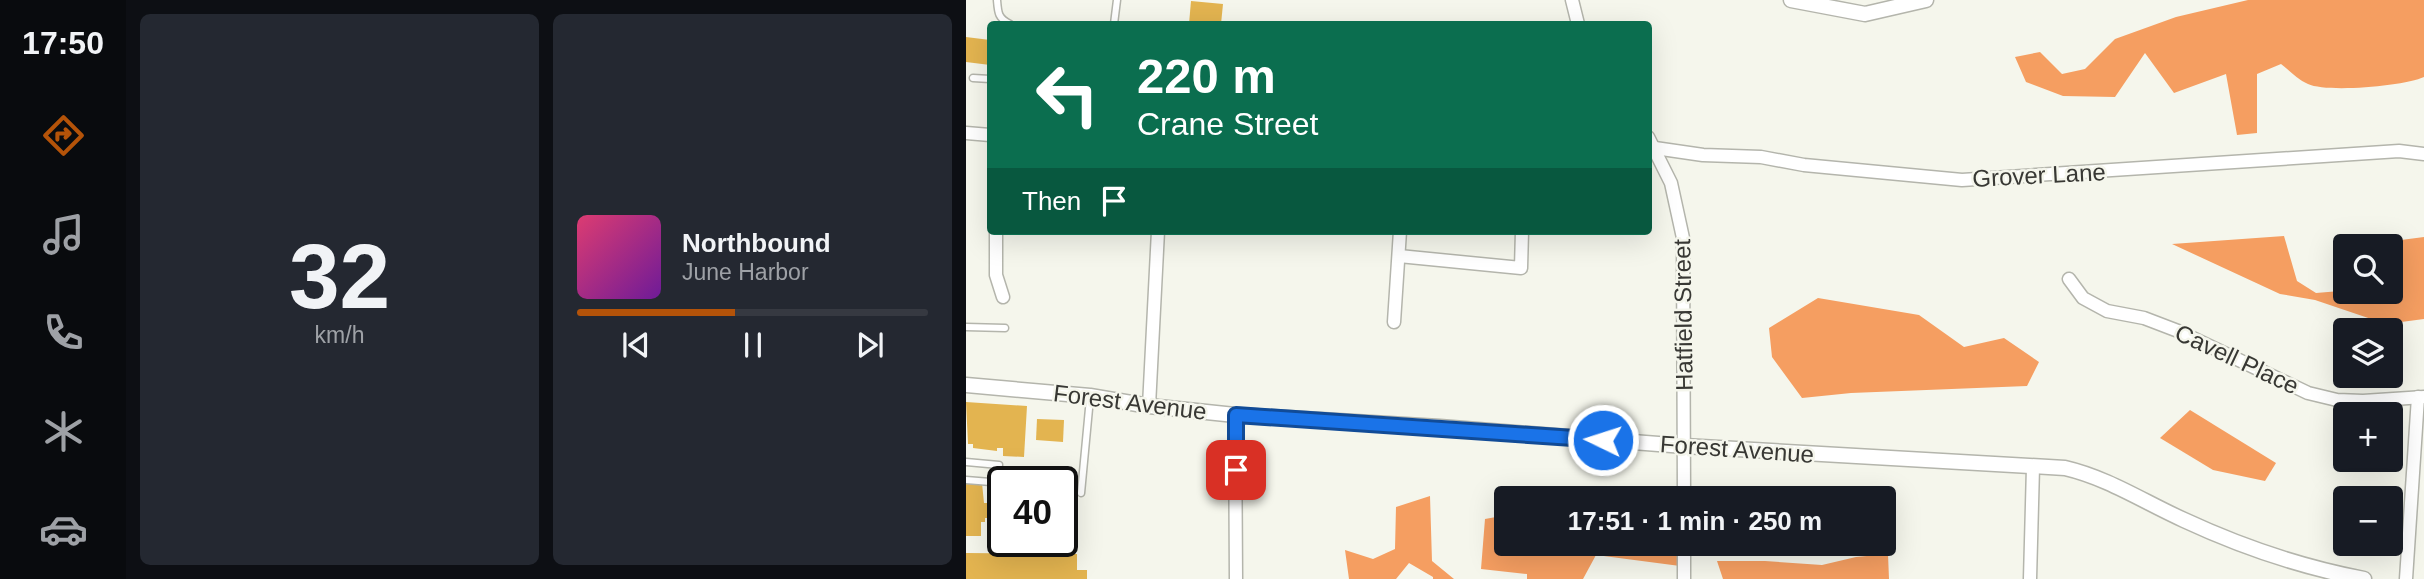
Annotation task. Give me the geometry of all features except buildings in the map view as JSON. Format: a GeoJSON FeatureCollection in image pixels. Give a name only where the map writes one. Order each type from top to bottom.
{"type":"FeatureCollection","features":[{"type":"Feature","properties":{"kind":"street"},"geometry":{"type":"LineString","coordinates":[[1572,0],[1577,21]]}},
{"type":"Feature","properties":{"kind":"street"},"geometry":{"type":"LineString","coordinates":[[1791,0],[1865,14],[1926,0]]}},
{"type":"Feature","properties":{"kind":"street"},"geometry":{"type":"LineString","coordinates":[[966,133],[987,135]]}},
{"type":"Feature","properties":{"kind":"street","name":"Grover Lane"},"geometry":{"type":"LineString","coordinates":[[1652,144],[1703,155],[1761,157],[1804,165],[1962,180],[2399,151],[2424,154]]}},
{"type":"Feature","properties":{"kind":"street","name":"Hatfield Street"},"geometry":{"type":"LineString","coordinates":[[1652,146],[1664,165],[1677,201],[1683,238],[1684,486]]}},
{"type":"Feature","properties":{"kind":"street"},"geometry":{"type":"LineString","coordinates":[[996,235],[996,275],[1003,297]]}},
{"type":"Feature","properties":{"kind":"street"},"geometry":{"type":"LineString","coordinates":[[1149,406],[1158,235]]}},
{"type":"Feature","properties":{"kind":"street"},"geometry":{"type":"LineString","coordinates":[[1394,322],[1400,235]]}},
{"type":"Feature","properties":{"kind":"street"},"geometry":{"type":"LineString","coordinates":[[1399,256],[1521,268],[1522,235]]}},
{"type":"Feature","properties":{"kind":"street","name":"Cavell Place"},"geometry":{"type":"LineString","coordinates":[[2069,279],[2083,298],[2107,311],[2144,318],[2169,327],[2308,393],[2337,400],[2363,401],[2421,397],[2406,579]]}},
{"type":"Feature","properties":{"kind":"street","name":"Forest Avenue"},"geometry":{"type":"LineString","coordinates":[[966,385],[1090,396],[1149,406],[1236,415],[1440,427],[1684,446],[2065,468],[2092,474],[2244,547],[2296,565],[2364,579]]}},
{"type":"Feature","properties":{"kind":"street"},"geometry":{"type":"LineString","coordinates":[[1236,415],[1236,579]]}},
{"type":"Feature","properties":{"kind":"street"},"geometry":{"type":"LineString","coordinates":[[2030,579],[2033,467]]}},
{"type":"Feature","properties":{"kind":"street"},"geometry":{"type":"LineString","coordinates":[[1684,556],[1684,579]]}},
{"type":"Feature","properties":{"kind":"lane"},"geometry":{"type":"LineString","coordinates":[[998,0],[998,14],[1004,21]]}},
{"type":"Feature","properties":{"kind":"lane"},"geometry":{"type":"LineString","coordinates":[[1114,21],[1116,0]]}},
{"type":"Feature","properties":{"kind":"lane"},"geometry":{"type":"LineString","coordinates":[[973,78],[987,79]]}},
{"type":"Feature","properties":{"kind":"lane"},"geometry":{"type":"LineString","coordinates":[[966,327],[1005,328]]}},
{"type":"Feature","properties":{"kind":"lane"},"geometry":{"type":"LineString","coordinates":[[1081,493],[1090,396]]}},
{"type":"Feature","properties":{"kind":"lane"},"geometry":{"type":"LineString","coordinates":[[966,462],[999,465]]}},
{"type":"Feature","properties":{"kind":"lane"},"geometry":{"type":"LineString","coordinates":[[966,480],[987,482]]}},
{"type":"Feature","properties":{"kind":"shaded area"},"geometry":{"type":"Polygon","coordinates":[[[2248,0],[2424,0],[2424,77],[2384,86],[2318,87],[2308,84],[2281,64],[2257,74],[2257,133],[2237,135],[2226,74],[2174,93],[2145,53],[2115,97],[2063,96],[2026,82],[2015,57],[2040,52],[2062,74],[2085,69],[2115,39],[2176,17],[2248,0]]]}},
{"type":"Feature","properties":{"kind":"shaded area"},"geometry":{"type":"Polygon","coordinates":[[[2284,236],[2297,281],[2316,293],[2333,292],[2333,304],[2403,304],[2403,240],[2424,237],[2424,319],[2403,322],[2403,318],[2368,318],[2315,300],[2280,294],[2172,244],[2284,236]]]}},
{"type":"Feature","properties":{"kind":"shaded area"},"geometry":{"type":"Polygon","coordinates":[[[1818,298],[1919,315],[1964,347],[2004,338],[2039,362],[2027,386],[1851,393],[1802,398],[1772,357],[1769,328],[1818,298]]]}},
{"type":"Feature","properties":{"kind":"shaded area"},"geometry":{"type":"Polygon","coordinates":[[[2190,410],[2276,463],[2265,481],[2213,470],[2160,438],[2190,410]]]}},
{"type":"Feature","properties":{"kind":"shaded area"},"geometry":{"type":"Polygon","coordinates":[[[1430,496],[1432,561],[1454,579],[1433,579],[1409,563],[1396,579],[1349,579],[1345,550],[1373,559],[1395,549],[1396,507],[1430,496]]]}},
{"type":"Feature","properties":{"kind":"shaded area"},"geometry":{"type":"Polygon","coordinates":[[[1494,517],[1494,556],[1595,556],[1583,579],[1527,579],[1527,574],[1481,569],[1485,519],[1494,517]]]}},
{"type":"Feature","properties":{"kind":"shaded area"},"geometry":{"type":"Polygon","coordinates":[[[1604,556],[1680,556],[1680,566],[1604,556]]]}},
{"type":"Feature","properties":{"kind":"shaded area"},"geometry":{"type":"Polygon","coordinates":[[[1888,556],[1889,579],[1723,579],[1717,561],[1822,565],[1856,557],[1888,556]]]}},
{"type":"Feature","properties":{"kind":"route"},"geometry":{"type":"LineString","coordinates":[[1236,470],[1236,415],[1603,440]]}}]}
